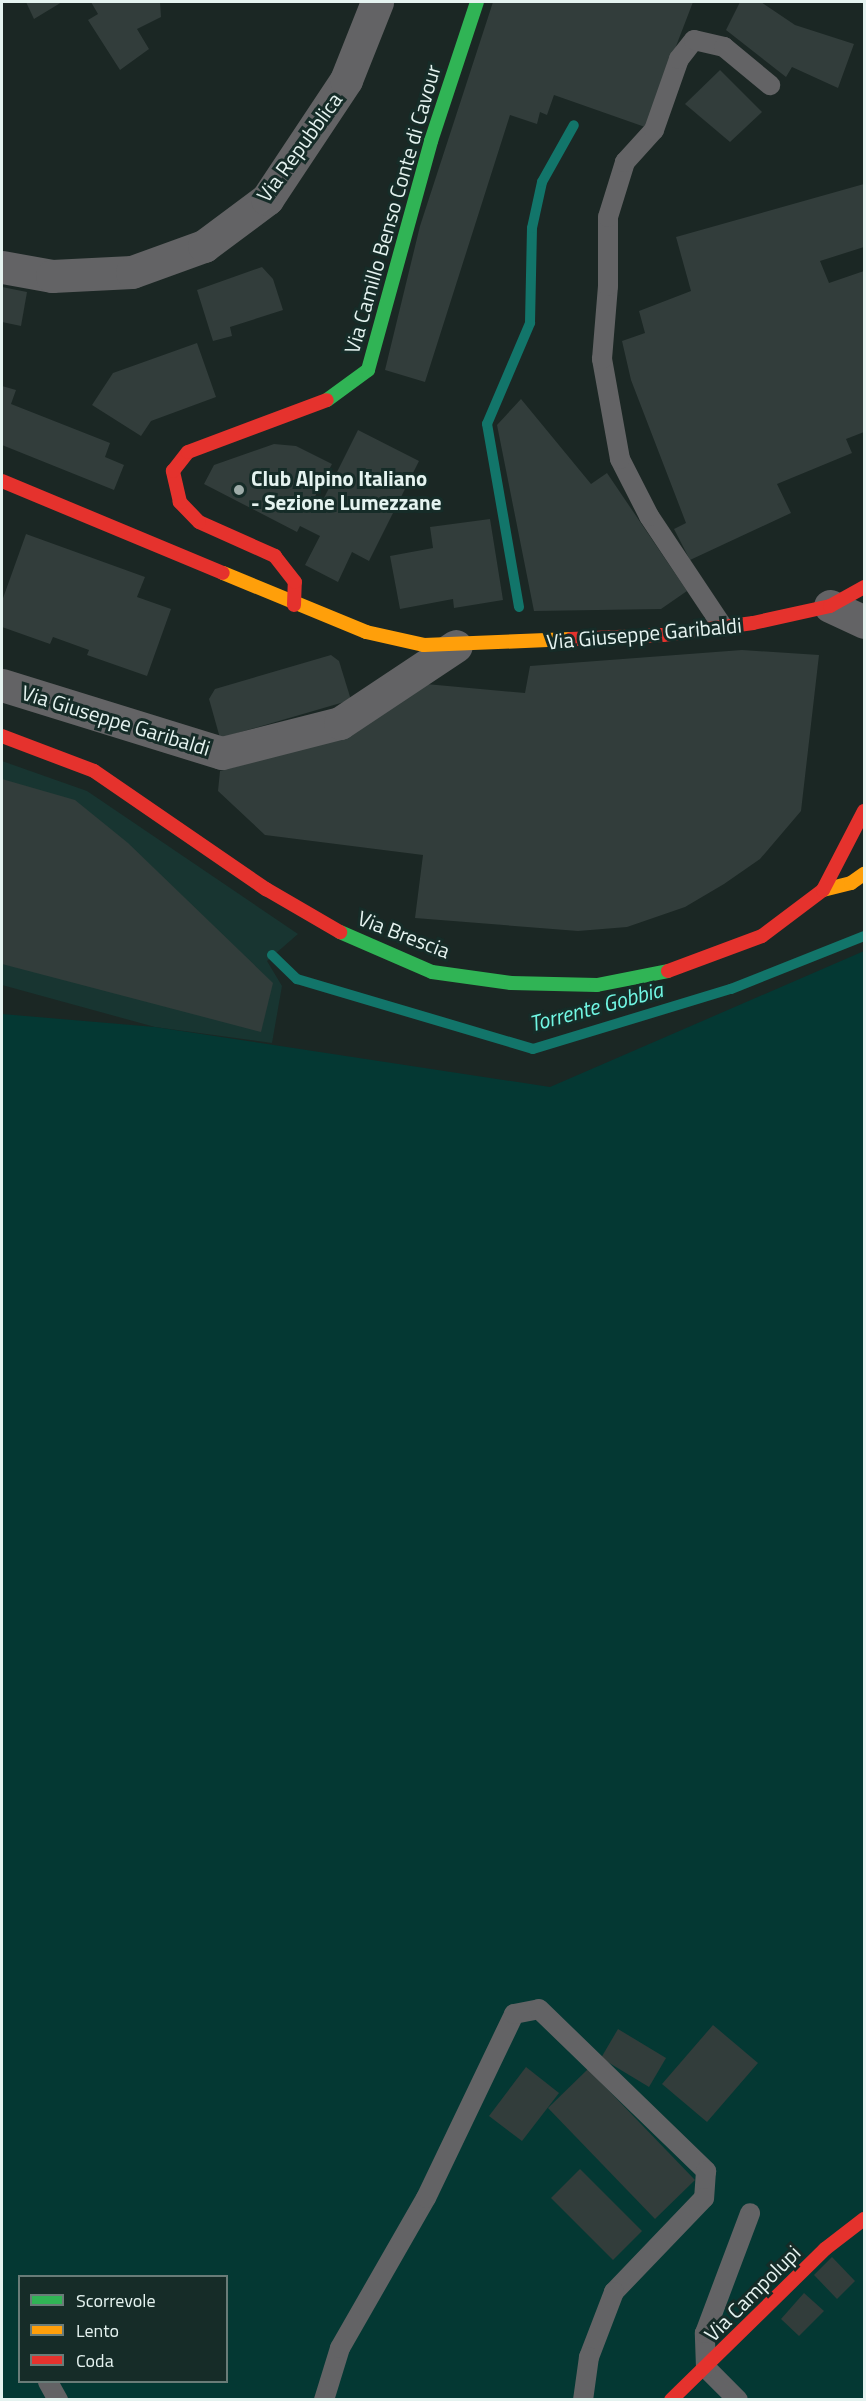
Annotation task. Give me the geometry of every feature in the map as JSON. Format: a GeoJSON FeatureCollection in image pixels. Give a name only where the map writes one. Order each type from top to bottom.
{"type":"FeatureCollection","features":[{"type":"Feature","properties":{"kind":"street","name":"Via Repubblica"},"geometry":{"type":"LineString","coordinates":[[2,267],[52,276],[132,272],[204,246],[267,199],[346,80],[376,2]]}},
{"type":"Feature","properties":{"kind":"street","name":"Via Camillo Benso Conte di Cavour"},"geometry":{"type":"LineString","coordinates":[[294,605],[295,582],[275,556],[199,522],[180,501],[173,471],[188,452],[332,398],[368,370],[394,286],[431,141],[477,2]]}},
{"type":"Feature","properties":{"kind":"street","name":"Via Giuseppe Garibaldi"},"geometry":{"type":"LineString","coordinates":[[2,481],[122,528],[294,605],[366,632],[424,645],[456,646],[663,635],[723,627],[830,606],[864,587]]}},
{"type":"Feature","properties":{"kind":"street"},"geometry":{"type":"LineString","coordinates":[[830,606],[864,622]]}},
{"type":"Feature","properties":{"kind":"street","name":"Via Giuseppe Garibaldi"},"geometry":{"type":"LineString","coordinates":[[2,685],[222,753],[340,723],[456,646]]}},
{"type":"Feature","properties":{"kind":"street","name":"Via Brescia"},"geometry":{"type":"LineString","coordinates":[[2,736],[94,771],[267,889],[347,936],[432,972],[511,983],[597,985],[679,969],[762,936],[823,890],[851,883],[864,874]]}},
{"type":"Feature","properties":{"kind":"street","name":"Via Brescia"},"geometry":{"type":"LineString","coordinates":[[823,890],[864,811]]}},
{"type":"Feature","properties":{"kind":"street","name":"Via Campolupi"},"geometry":{"type":"LineString","coordinates":[[671,2400],[825,2249],[864,2219]]}},
{"type":"Feature","properties":{"kind":"lane"},"geometry":{"type":"LineString","coordinates":[[723,627],[649,516],[620,459],[602,359],[608,286],[608,217],[625,162],[654,130],[679,59],[694,40],[724,47],[770,86]]}},
{"type":"Feature","properties":{"kind":"lane"},"geometry":{"type":"LineString","coordinates":[[324,2400],[340,2348],[426,2198],[514,2013],[539,2009],[706,2171],[704,2198],[615,2292],[589,2357],[583,2400]]}},
{"type":"Feature","properties":{"kind":"lane"},"geometry":{"type":"LineString","coordinates":[[738,2400],[706,2368],[705,2333],[750,2213]]}},
{"type":"Feature","properties":{"kind":"lane"},"geometry":{"type":"LineString","coordinates":[[49,2383],[58,2400]]}},
{"type":"Feature","properties":{"kind":"shaded area"},"geometry":{"type":"Polygon","coordinates":[[[2,761],[87,791],[298,934],[267,961],[282,986],[272,1043],[155,1027],[2,985],[2,761]]]}},
{"type":"Feature","properties":{"kind":"shaded area"},"geometry":{"type":"Polygon","coordinates":[[[864,951],[864,2399],[2,2399],[2,1014],[155,1027],[550,1087],[864,951]]]}},
{"type":"Feature","properties":{"kind":"building"},"geometry":{"type":"Polygon","coordinates":[[[26,2],[62,2],[34,19],[26,2]]]}},
{"type":"Feature","properties":{"kind":"building"},"geometry":{"type":"Polygon","coordinates":[[[91,2],[160,2],[161,17],[137,29],[149,49],[120,70],[88,20],[98,14],[91,2]]]}},
{"type":"Feature","properties":{"kind":"building"},"geometry":{"type":"Polygon","coordinates":[[[493,2],[693,2],[645,127],[554,95],[547,115],[540,112],[537,124],[510,115],[425,382],[385,370],[420,226],[493,2]]]}},
{"type":"Feature","properties":{"kind":"building"},"geometry":{"type":"Polygon","coordinates":[[[740,2],[761,2],[795,25],[854,44],[838,88],[792,67],[786,77],[726,30],[740,2]]]}},
{"type":"Feature","properties":{"kind":"building"},"geometry":{"type":"Polygon","coordinates":[[[720,70],[762,112],[730,142],[685,104],[720,70]]]}},
{"type":"Feature","properties":{"kind":"building"},"geometry":{"type":"Polygon","coordinates":[[[864,184],[864,247],[820,261],[829,283],[864,271],[864,432],[846,439],[852,453],[777,484],[791,513],[690,560],[674,529],[686,523],[631,380],[622,341],[645,333],[639,311],[691,291],[676,237],[864,184]]]}},
{"type":"Feature","properties":{"kind":"building"},"geometry":{"type":"Polygon","coordinates":[[[262,267],[273,279],[283,310],[230,327],[232,336],[213,341],[197,290],[262,267]]]}},
{"type":"Feature","properties":{"kind":"building"},"geometry":{"type":"Polygon","coordinates":[[[2,287],[27,292],[21,326],[2,322],[2,287]]]}},
{"type":"Feature","properties":{"kind":"building"},"geometry":{"type":"Polygon","coordinates":[[[197,343],[216,397],[151,421],[141,436],[92,405],[113,373],[197,343]]]}},
{"type":"Feature","properties":{"kind":"building"},"geometry":{"type":"Polygon","coordinates":[[[2,386],[16,390],[11,404],[110,443],[105,457],[124,465],[114,490],[2,445],[2,386]]]}},
{"type":"Feature","properties":{"kind":"building"},"geometry":{"type":"Polygon","coordinates":[[[521,399],[591,484],[607,473],[687,591],[661,609],[534,611],[497,425],[521,399]]]}},
{"type":"Feature","properties":{"kind":"building"},"geometry":{"type":"Polygon","coordinates":[[[358,430],[419,461],[369,561],[352,552],[338,582],[305,565],[320,536],[300,526],[297,532],[204,484],[214,465],[274,444],[296,446],[332,464],[311,504],[319,508],[358,430]]]}},
{"type":"Feature","properties":{"kind":"building"},"geometry":{"type":"Polygon","coordinates":[[[490,519],[503,600],[454,608],[453,599],[400,609],[390,556],[433,548],[430,527],[490,519]]]}},
{"type":"Feature","properties":{"kind":"building"},"geometry":{"type":"Polygon","coordinates":[[[26,534],[145,577],[137,597],[171,609],[147,676],[87,655],[89,650],[53,637],[50,644],[2,627],[2,601],[26,534]]]}},
{"type":"Feature","properties":{"kind":"building"},"geometry":{"type":"Polygon","coordinates":[[[742,650],[819,655],[801,811],[760,859],[724,884],[685,907],[627,927],[578,931],[415,918],[423,855],[265,835],[218,791],[220,771],[346,736],[426,684],[525,693],[530,666],[742,650]]]}},
{"type":"Feature","properties":{"kind":"building"},"geometry":{"type":"Polygon","coordinates":[[[331,655],[339,661],[351,700],[220,738],[209,699],[215,689],[331,655]]]}},
{"type":"Feature","properties":{"kind":"building"},"geometry":{"type":"Polygon","coordinates":[[[2,779],[75,800],[128,843],[273,983],[261,1032],[2,964],[2,779]]]}},
{"type":"Feature","properties":{"kind":"building"},"geometry":{"type":"Polygon","coordinates":[[[713,2025],[758,2063],[707,2122],[662,2084],[713,2025]]]}},
{"type":"Feature","properties":{"kind":"building"},"geometry":{"type":"Polygon","coordinates":[[[618,2029],[666,2058],[649,2087],[601,2058],[618,2029]]]}},
{"type":"Feature","properties":{"kind":"building"},"geometry":{"type":"Polygon","coordinates":[[[526,2067],[559,2093],[522,2141],[489,2116],[526,2067]]]}},
{"type":"Feature","properties":{"kind":"building"},"geometry":{"type":"Polygon","coordinates":[[[588,2069],[695,2180],[655,2219],[548,2108],[588,2069]]]}},
{"type":"Feature","properties":{"kind":"building"},"geometry":{"type":"Polygon","coordinates":[[[580,2169],[642,2231],[613,2260],[551,2198],[580,2169]]]}},
{"type":"Feature","properties":{"kind":"building"},"geometry":{"type":"Polygon","coordinates":[[[832,2257],[855,2281],[837,2299],[814,2275],[832,2257]]]}},
{"type":"Feature","properties":{"kind":"building"},"geometry":{"type":"Polygon","coordinates":[[[804,2293],[824,2311],[799,2336],[781,2319],[804,2293]]]}},
{"type":"Feature","properties":{"kind":"waterway"},"geometry":{"type":"LineString","coordinates":[[519,607],[487,424],[530,323],[532,228],[542,182],[574,125]]}},
{"type":"Feature","properties":{"kind":"waterway","name":"Torrente Gobbia"},"geometry":{"type":"LineString","coordinates":[[272,955],[297,979],[533,1049],[731,989],[864,936]]}},
{"type":"Feature","properties":{"kind":"traffic: fast"},"geometry":{"type":"LineString","coordinates":[[327,400],[368,370],[431,141],[477,2]]}},
{"type":"Feature","properties":{"kind":"traffic: fast"},"geometry":{"type":"LineString","coordinates":[[340,932],[432,972],[511,983],[597,985],[668,971]]}},
{"type":"Feature","properties":{"kind":"traffic: slow"},"geometry":{"type":"LineString","coordinates":[[223,573],[366,632],[424,645],[571,639]]}},
{"type":"Feature","properties":{"kind":"traffic: slow"},"geometry":{"type":"LineString","coordinates":[[823,890],[851,883],[864,874]]}},
{"type":"Feature","properties":{"kind":"traffic: jam"},"geometry":{"type":"LineString","coordinates":[[294,605],[295,582],[275,556],[199,522],[180,502],[173,471],[188,452],[327,400]]}},
{"type":"Feature","properties":{"kind":"traffic: jam"},"geometry":{"type":"LineString","coordinates":[[2,481],[223,573]]}},
{"type":"Feature","properties":{"kind":"traffic: jam"},"geometry":{"type":"LineString","coordinates":[[571,639],[663,635],[753,623],[830,606],[864,587]]}},
{"type":"Feature","properties":{"kind":"traffic: jam"},"geometry":{"type":"LineString","coordinates":[[2,736],[94,771],[266,889],[340,932]]}},
{"type":"Feature","properties":{"kind":"traffic: jam"},"geometry":{"type":"LineString","coordinates":[[668,971],[762,936],[823,890],[864,811]]}},
{"type":"Feature","properties":{"kind":"traffic: jam"},"geometry":{"type":"LineString","coordinates":[[671,2400],[825,2249],[864,2219]]}},
{"type":"Feature","properties":{"kind":"place","name":"Club Alpino Italiano - Sezione Lumezzane"},"geometry":{"type":"Point","coordinates":[239,490]}}]}
